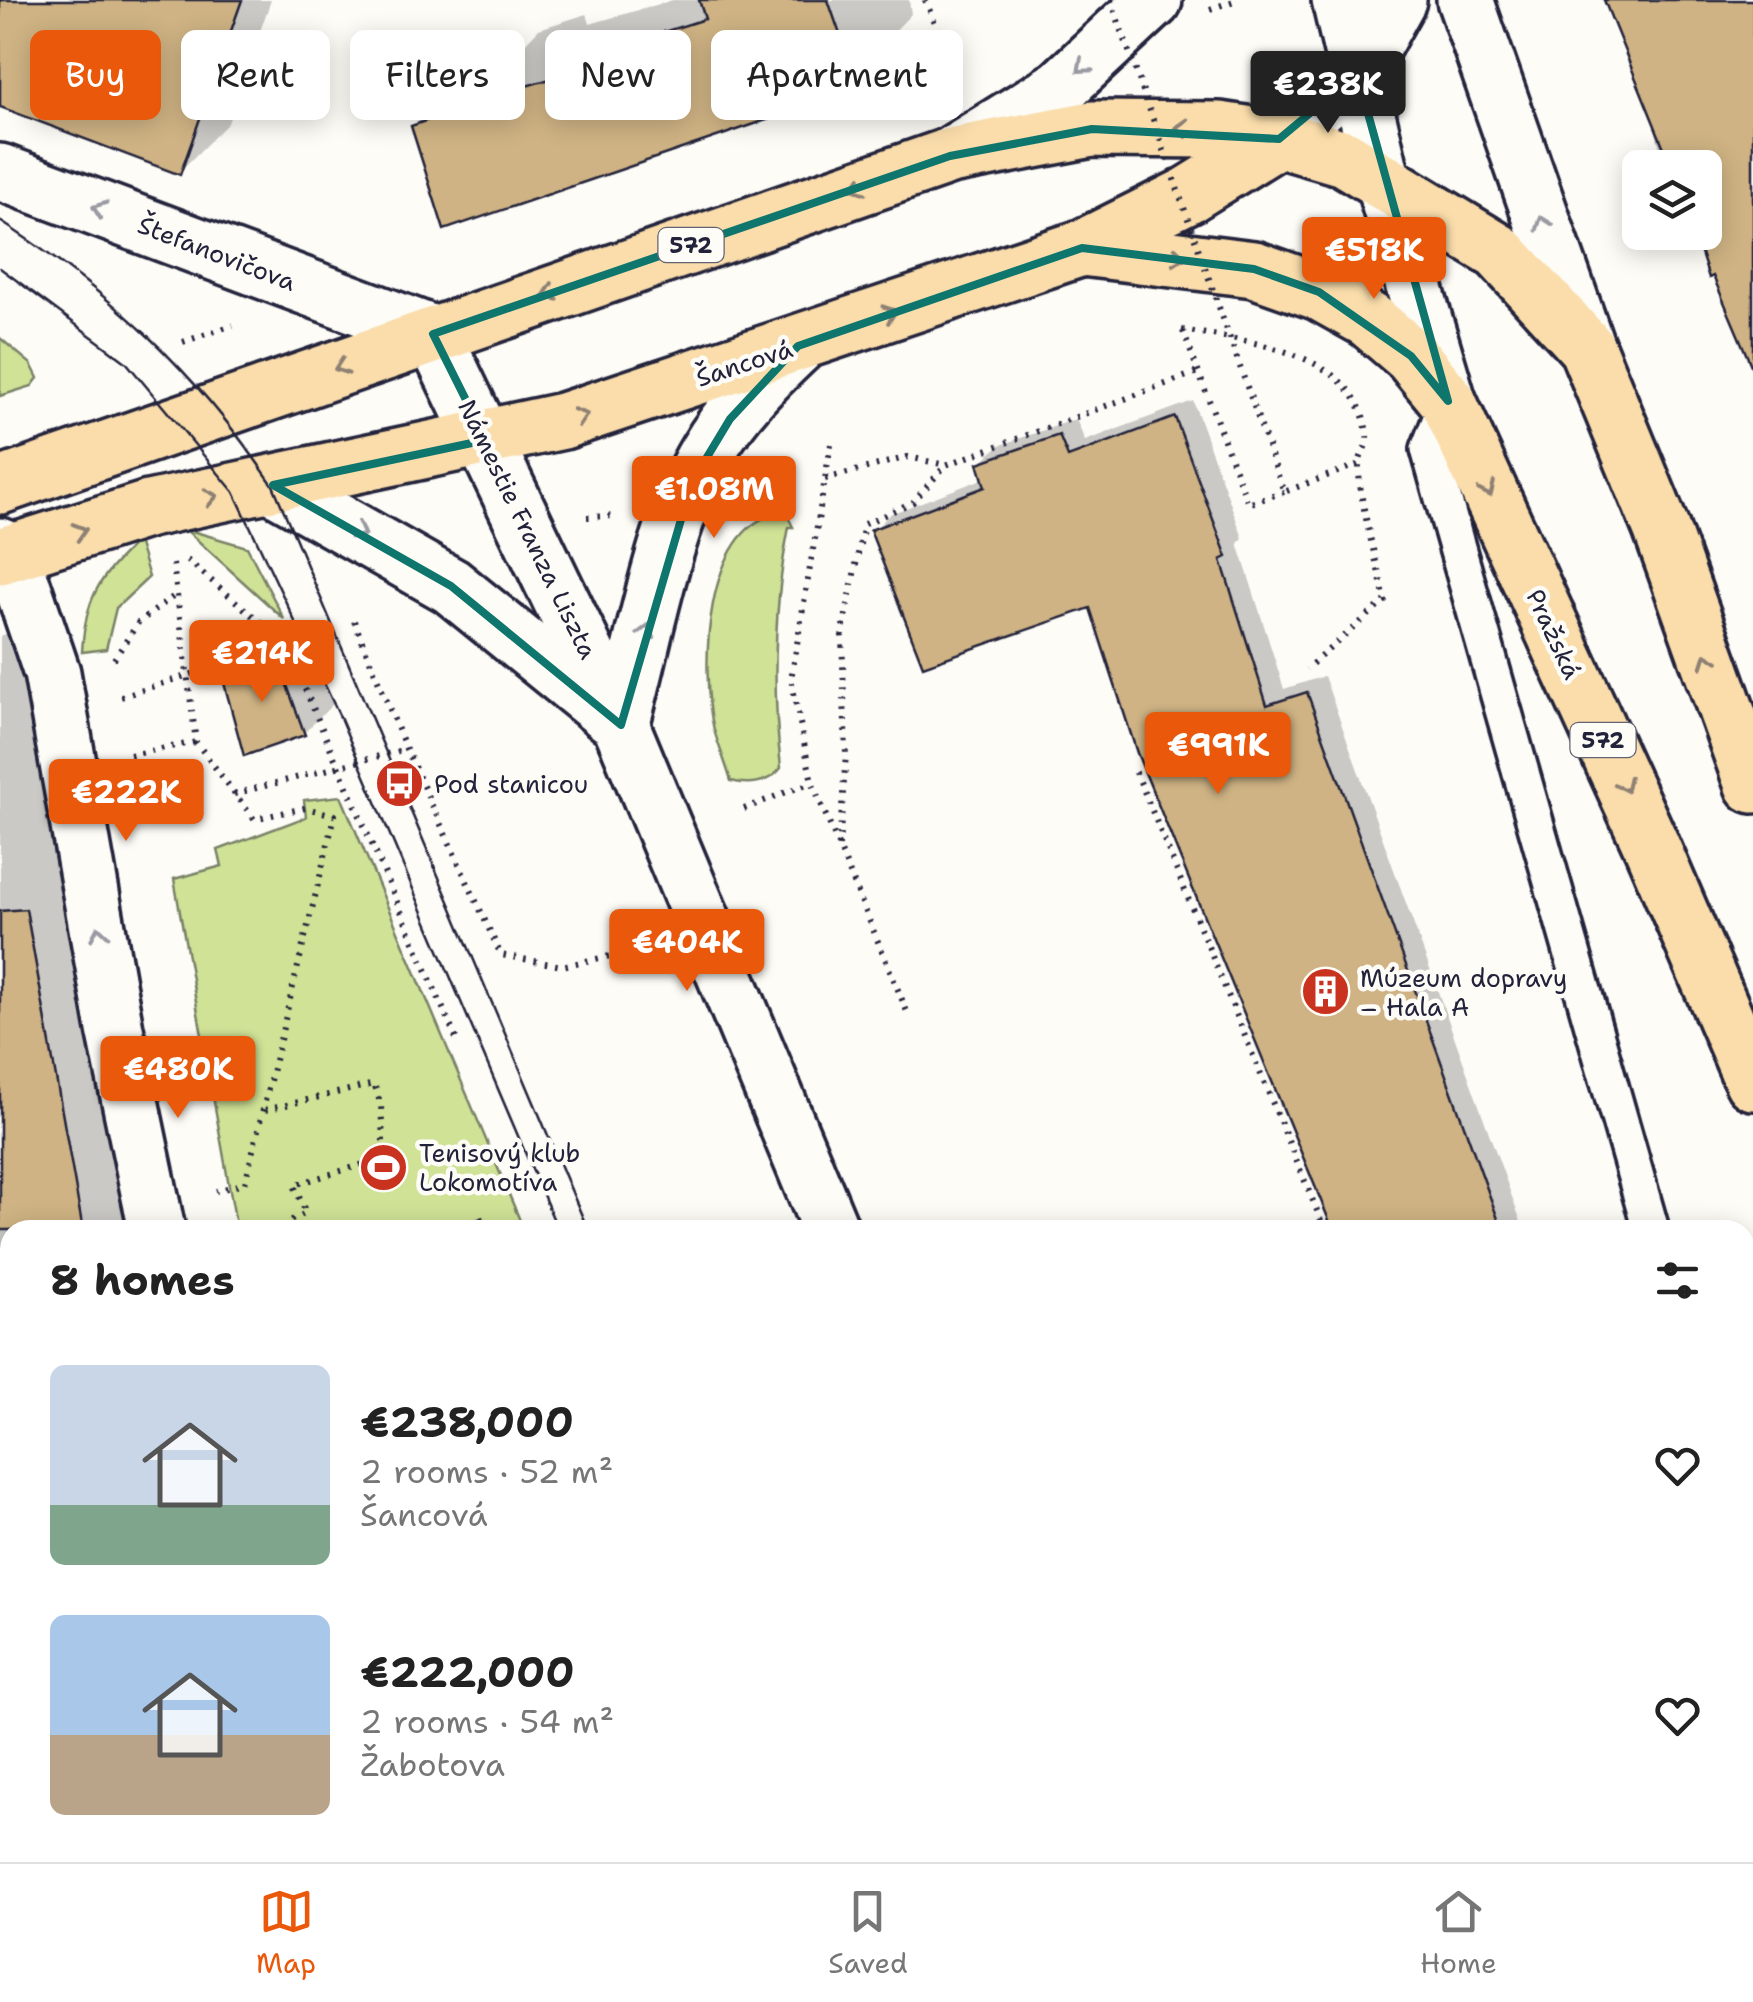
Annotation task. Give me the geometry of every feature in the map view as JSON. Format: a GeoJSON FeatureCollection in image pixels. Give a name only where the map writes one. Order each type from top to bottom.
{"type":"FeatureCollection","features":[{"type":"Feature","properties":{"kind":"main road","name":"572"},"geometry":{"type":"LineString","coordinates":[[0,486],[950,156],[1092,129],[1202,129],[1279,139],[1344,158],[1498,252],[1587,348],[1661,528],[1753,785]]}},
{"type":"Feature","properties":{"kind":"main road"},"geometry":{"type":"LineString","coordinates":[[1082,248],[1190,194],[1279,139]]}},
{"type":"Feature","properties":{"kind":"main road","name":"Šancová"},"geometry":{"type":"LineString","coordinates":[[4,551],[150,509],[563,421],[798,346],[1082,248],[1186,257],[1254,269],[1319,292],[1383,332],[1411,356],[1448,401]]}},
{"type":"Feature","properties":{"kind":"main road","name":"Pražská"},"geometry":{"type":"LineString","coordinates":[[1448,401],[1652,847],[1753,1082]]}},
{"type":"Feature","properties":{"kind":"street"},"geometry":{"type":"LineString","coordinates":[[950,156],[1061,86],[1154,0]]}},
{"type":"Feature","properties":{"kind":"street","name":"Pražská"},"geometry":{"type":"LineString","coordinates":[[1340,0],[1382,178],[1448,401]]}},
{"type":"Feature","properties":{"kind":"street"},"geometry":{"type":"LineString","coordinates":[[1279,139],[1357,74],[1398,0]]}},
{"type":"Feature","properties":{"kind":"street"},"geometry":{"type":"LineString","coordinates":[[1464,0],[1587,348]]}},
{"type":"Feature","properties":{"kind":"street","name":"Štefanovičova"},"geometry":{"type":"LineString","coordinates":[[0,172],[433,334]]}},
{"type":"Feature","properties":{"kind":"street","name":"Námestie Franza Liszta"},"geometry":{"type":"LineString","coordinates":[[433,334],[621,725],[827,1220]]}},
{"type":"Feature","properties":{"kind":"street","name":"Námestie Franza Liszta"},"geometry":{"type":"LineString","coordinates":[[621,725],[675,522],[692,482],[730,418],[798,346]]}},
{"type":"Feature","properties":{"kind":"street","name":"Námestie Franza Liszta"},"geometry":{"type":"LineString","coordinates":[[273,485],[451,586],[621,725]]}},
{"type":"Feature","properties":{"kind":"street"},"geometry":{"type":"LineString","coordinates":[[4,551],[52,673],[115,1029],[155,1220]]}},
{"type":"Feature","properties":{"kind":"lane"},"geometry":{"type":"LineString","coordinates":[[1448,401],[1429,449],[1648,1220]]}},
{"type":"Feature","properties":{"kind":"path"},"geometry":{"type":"LineString","coordinates":[[924,0],[938,30]]}},
{"type":"Feature","properties":{"kind":"path"},"geometry":{"type":"LineString","coordinates":[[1110,0],[1284,492]]}},
{"type":"Feature","properties":{"kind":"path"},"geometry":{"type":"LineString","coordinates":[[1306,670],[1385,601],[1359,464],[1368,438],[1354,396],[1319,366],[1270,346],[1182,330],[1248,504],[1359,464]]}},
{"type":"Feature","properties":{"kind":"path"},"geometry":{"type":"LineString","coordinates":[[839,849],[846,754],[842,635],[864,524],[914,502],[946,465],[1198,372]]}},
{"type":"Feature","properties":{"kind":"path"},"geometry":{"type":"LineString","coordinates":[[831,444],[790,679],[812,782],[908,1014]]}},
{"type":"Feature","properties":{"kind":"path"},"geometry":{"type":"LineString","coordinates":[[825,479],[908,457],[946,465]]}},
{"type":"Feature","properties":{"kind":"path"},"geometry":{"type":"LineString","coordinates":[[183,556],[285,644],[458,1043]]}},
{"type":"Feature","properties":{"kind":"path"},"geometry":{"type":"LineString","coordinates":[[172,560],[196,742],[254,819],[306,808],[335,815],[245,1183],[216,1191]]}},
{"type":"Feature","properties":{"kind":"path"},"geometry":{"type":"LineString","coordinates":[[114,658],[138,623],[179,592]]}},
{"type":"Feature","properties":{"kind":"path"},"geometry":{"type":"LineString","coordinates":[[354,620],[406,749],[501,955],[562,966],[620,954]]}},
{"type":"Feature","properties":{"kind":"path"},"geometry":{"type":"LineString","coordinates":[[121,697],[285,644]]}},
{"type":"Feature","properties":{"kind":"path"},"geometry":{"type":"LineString","coordinates":[[130,756],[196,742]]}},
{"type":"Feature","properties":{"kind":"path"},"geometry":{"type":"LineString","coordinates":[[234,794],[406,749]]}},
{"type":"Feature","properties":{"kind":"path"},"geometry":{"type":"LineString","coordinates":[[1136,772],[1320,1220]]}},
{"type":"Feature","properties":{"kind":"path"},"geometry":{"type":"LineString","coordinates":[[744,809],[812,782]]}},
{"type":"Feature","properties":{"kind":"path"},"geometry":{"type":"LineString","coordinates":[[265,1110],[374,1084],[381,1105],[384,1158],[294,1185],[306,1212],[292,1220]]}},
{"type":"Feature","properties":{"kind":"highlighted area"},"geometry":{"type":"Polygon","coordinates":[[[1357,74],[1448,401],[1411,356],[1319,292],[1254,269],[1082,248],[798,346],[730,419],[692,482],[621,725],[451,586],[273,485],[486,440],[433,334],[950,156],[1092,129],[1279,139],[1357,74]]]}},
{"type":"Feature","properties":{"kind":"green space"},"geometry":{"type":"Polygon","coordinates":[[[0,338],[31,364],[38,378],[32,386],[0,396],[0,338]]]}},
{"type":"Feature","properties":{"kind":"green space"},"geometry":{"type":"Polygon","coordinates":[[[780,513],[787,515],[793,527],[789,527],[777,617],[775,677],[781,768],[765,780],[731,781],[710,704],[708,639],[713,604],[735,544],[754,524],[780,513]]]}},
{"type":"Feature","properties":{"kind":"green space"},"geometry":{"type":"Polygon","coordinates":[[[185,529],[247,547],[284,619],[185,529]]]}},
{"type":"Feature","properties":{"kind":"green space"},"geometry":{"type":"Polygon","coordinates":[[[138,541],[149,577],[116,608],[106,649],[82,652],[96,590],[138,541]]]}},
{"type":"Feature","properties":{"kind":"green space"},"geometry":{"type":"Polygon","coordinates":[[[341,796],[520,1220],[235,1220],[174,879],[222,866],[218,850],[306,817],[304,800],[341,796]]]}},
{"type":"Feature","properties":{"kind":"building"},"geometry":{"type":"Polygon","coordinates":[[[0,0],[242,0],[231,30],[181,30],[181,120],[199,120],[180,175],[34,120],[161,120],[161,30],[30,30],[30,118],[0,107],[0,0]]]}},
{"type":"Feature","properties":{"kind":"building"},"geometry":{"type":"Polygon","coordinates":[[[699,0],[828,0],[838,30],[711,30],[711,120],[767,120],[444,230],[411,126],[428,120],[525,120],[525,83],[526,86],[545,81],[545,120],[691,120],[691,30],[670,30],[705,19],[699,0]]]}},
{"type":"Feature","properties":{"kind":"building"},"geometry":{"type":"Polygon","coordinates":[[[1604,0],[1753,0],[1753,370],[1700,250],[1722,250],[1722,150],[1665,150],[1604,0]]]}},
{"type":"Feature","properties":{"kind":"building"},"geometry":{"type":"Polygon","coordinates":[[[1175,417],[1227,557],[1221,560],[1267,705],[1307,692],[1498,1220],[1329,1220],[1137,753],[1090,608],[923,666],[870,530],[985,487],[978,463],[1059,435],[1068,457],[1175,417]]]}},
{"type":"Feature","properties":{"kind":"building"},"geometry":{"type":"Polygon","coordinates":[[[275,652],[305,735],[244,756],[221,672],[275,652]]]}},
{"type":"Feature","properties":{"kind":"building"},"geometry":{"type":"Polygon","coordinates":[[[26,909],[81,1220],[0,1220],[0,911],[26,909]]]}},
{"type":"Feature","properties":{"kind":"tram line"},"geometry":{"type":"LineString","coordinates":[[0,221],[80,278],[151,339],[214,407],[273,485],[584,1220]]}},
{"type":"Feature","properties":{"kind":"tram line"},"geometry":{"type":"LineString","coordinates":[[0,268],[126,362],[234,492],[339,715],[554,1220]]}},
{"type":"Feature","properties":{"kind":"place","name":"Pod stanicou"},"geometry":{"type":"Point","coordinates":[399,784]}},
{"type":"Feature","properties":{"kind":"place","name":"Múzeum dopravy – Hala A"},"geometry":{"type":"Point","coordinates":[1325,992]}},
{"type":"Feature","properties":{"kind":"place","name":"Tenisový klub Lokomotíva"},"geometry":{"type":"Point","coordinates":[384,1167]}}]}
